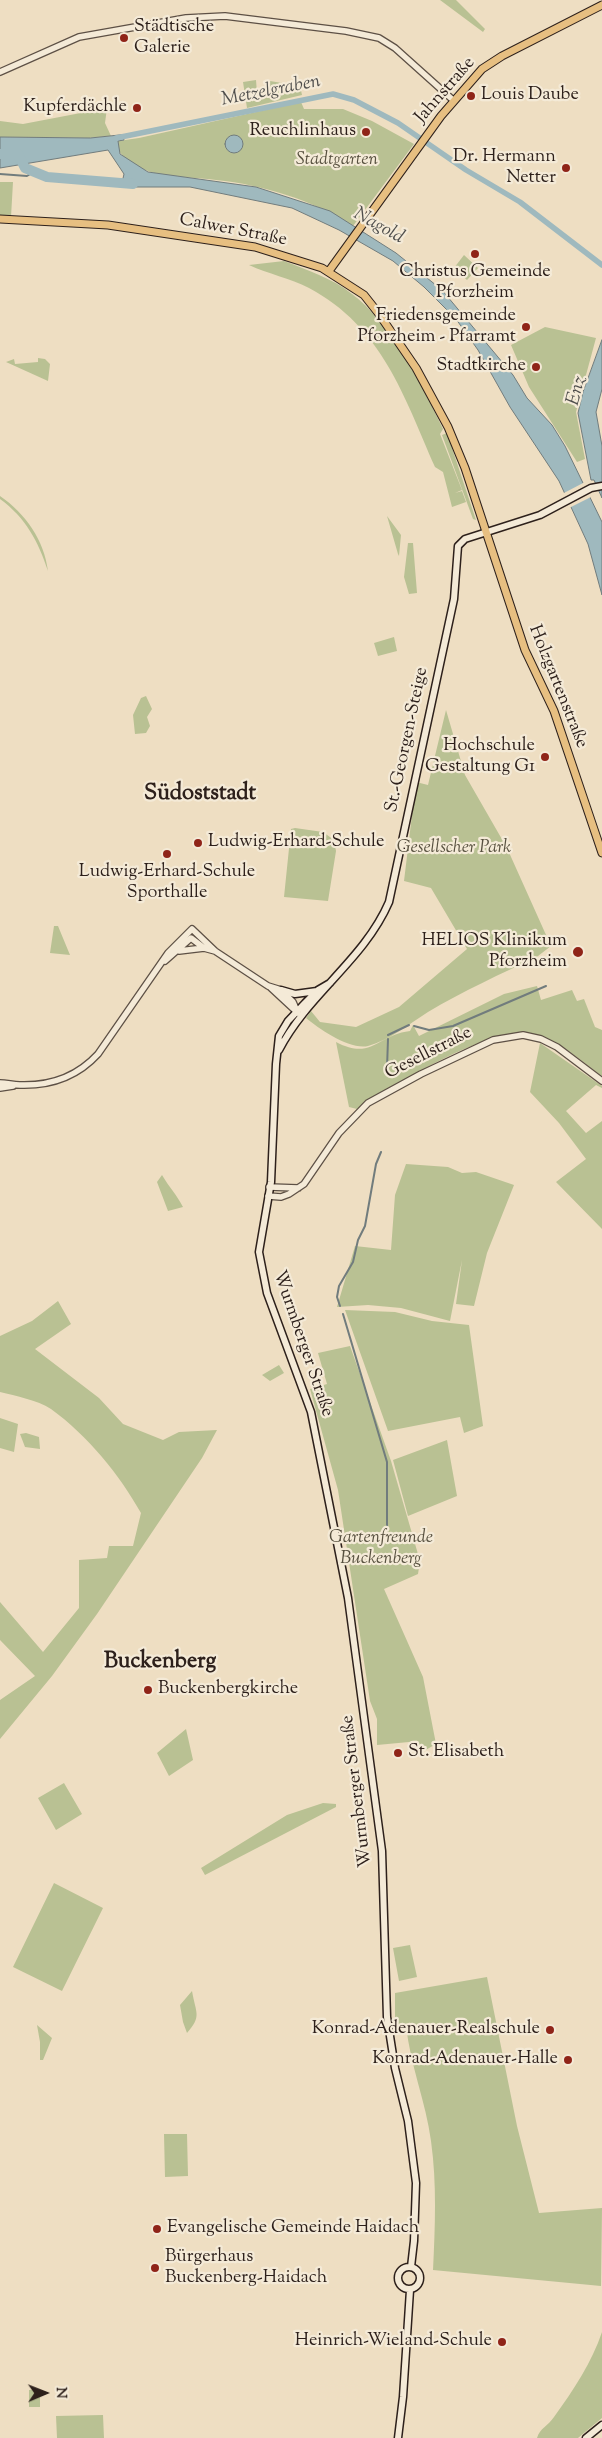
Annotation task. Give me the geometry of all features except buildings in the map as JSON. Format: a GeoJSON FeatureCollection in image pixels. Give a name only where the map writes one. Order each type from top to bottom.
{"type":"FeatureCollection","features":[{"type":"Feature","properties":{"kind":"main road","name":"Jahnstraße"},"geometry":{"type":"LineString","coordinates":[[329,271],[453,100],[490,63],[602,5]]}},
{"type":"Feature","properties":{"kind":"main road","name":"Calwer Straße"},"geometry":{"type":"LineString","coordinates":[[0,219],[108,225],[201,238],[255,247],[329,271],[364,296],[380,314],[416,368],[438,406],[462,460],[485,532]]}},
{"type":"Feature","properties":{"kind":"main road"},"geometry":{"type":"LineString","coordinates":[[485,532],[540,514],[591,488],[602,486]]}},
{"type":"Feature","properties":{"kind":"main road","name":"St.-Georgen-Steige"},"geometry":{"type":"LineString","coordinates":[[299,1013],[363,947],[382,918],[390,898],[454,599],[456,551],[465,539],[485,532]]}},
{"type":"Feature","properties":{"kind":"main road","name":"Holzgartenstraße"},"geometry":{"type":"LineString","coordinates":[[485,532],[524,650],[554,711],[602,853]]}},
{"type":"Feature","properties":{"kind":"main road","name":"St.-Georgen-Steige"},"geometry":{"type":"LineString","coordinates":[[299,1013],[318,990],[330,983]]}},
{"type":"Feature","properties":{"kind":"main road"},"geometry":{"type":"LineString","coordinates":[[281,990],[295,994],[318,990]]}},
{"type":"Feature","properties":{"kind":"main road","name":"Wurmberger Straße"},"geometry":{"type":"LineString","coordinates":[[299,1013],[277,1053],[270,1187],[260,1241],[260,1265],[267,1293],[305,1391],[326,1480],[348,1598],[376,1795],[383,1859],[387,2017],[409,2128],[416,2183],[411,2267]]}},
{"type":"Feature","properties":{"kind":"main road"},"geometry":{"type":"LineString","coordinates":[[411,2267],[417,2271],[420,2278],[417,2286],[410,2290],[400,2286],[397,2279],[401,2270],[411,2267]]}},
{"type":"Feature","properties":{"kind":"main road"},"geometry":{"type":"LineString","coordinates":[[398,2438],[403,2398],[410,2290]]}},
{"type":"Feature","properties":{"kind":"main road"},"geometry":{"type":"LineString","coordinates":[[586,2438],[602,2425]]}},
{"type":"Feature","properties":{"kind":"street"},"geometry":{"type":"LineString","coordinates":[[0,72],[79,36],[186,18],[225,16],[346,31],[379,38],[395,48],[453,100]]}},
{"type":"Feature","properties":{"kind":"street"},"geometry":{"type":"LineString","coordinates":[[0,1088],[51,1083],[68,1077],[84,1068],[98,1054],[176,944],[192,929],[215,951],[268,986],[299,1013]]}},
{"type":"Feature","properties":{"kind":"street"},"geometry":{"type":"LineString","coordinates":[[162,964],[191,938],[204,948],[215,951]]}},
{"type":"Feature","properties":{"kind":"street"},"geometry":{"type":"LineString","coordinates":[[177,952],[204,948]]}},
{"type":"Feature","properties":{"kind":"street"},"geometry":{"type":"LineString","coordinates":[[268,986],[281,990],[293,1002],[299,1013]]}},
{"type":"Feature","properties":{"kind":"street","name":"Gesellstraße"},"geometry":{"type":"LineString","coordinates":[[268,1196],[281,1197],[298,1188],[308,1178],[339,1133],[368,1103],[437,1066],[493,1040],[523,1036],[541,1040],[556,1047],[602,1081]]}},
{"type":"Feature","properties":{"kind":"street"},"geometry":{"type":"LineString","coordinates":[[0,1082],[18,1085]]}},
{"type":"Feature","properties":{"kind":"street"},"geometry":{"type":"LineString","coordinates":[[270,1187],[298,1188]]}},
{"type":"Feature","properties":{"kind":"green space"},"geometry":{"type":"Polygon","coordinates":[[[440,0],[456,0],[485,29],[483,32],[440,0]]]}},
{"type":"Feature","properties":{"kind":"green space"},"geometry":{"type":"Polygon","coordinates":[[[256,80],[257,93],[270,93],[270,81],[300,86],[302,95],[247,108],[243,82],[256,80]]]}},
{"type":"Feature","properties":{"kind":"green space","name":"Stadtgarten"},"geometry":{"type":"Polygon","coordinates":[[[301,102],[304,109],[343,109],[372,121],[414,144],[353,226],[304,201],[270,190],[234,182],[172,176],[148,171],[131,163],[118,149],[118,141],[301,102]]]}},
{"type":"Feature","properties":{"kind":"green space"},"geometry":{"type":"Polygon","coordinates":[[[107,108],[105,123],[111,136],[90,138],[0,137],[0,121],[23,124],[107,108]]]}},
{"type":"Feature","properties":{"kind":"green space"},"geometry":{"type":"Polygon","coordinates":[[[0,182],[13,182],[11,217],[0,217],[0,182]]]}},
{"type":"Feature","properties":{"kind":"green space"},"geometry":{"type":"Polygon","coordinates":[[[464,255],[478,268],[467,280],[454,268],[464,255]]]}},
{"type":"Feature","properties":{"kind":"green space"},"geometry":{"type":"Polygon","coordinates":[[[284,261],[319,275],[344,288],[366,306],[392,338],[426,394],[443,429],[440,434],[462,490],[455,493],[462,491],[466,502],[452,507],[443,472],[435,467],[401,389],[373,343],[355,322],[334,304],[309,288],[249,265],[284,261]]]}},
{"type":"Feature","properties":{"kind":"green space"},"geometry":{"type":"Polygon","coordinates":[[[545,327],[596,338],[576,412],[585,459],[577,462],[529,387],[511,345],[545,327]]]}},
{"type":"Feature","properties":{"kind":"green space"},"geometry":{"type":"Polygon","coordinates":[[[38,358],[45,359],[50,364],[48,381],[6,362],[14,359],[15,364],[38,362],[38,358]]]}},
{"type":"Feature","properties":{"kind":"green space"},"geometry":{"type":"Polygon","coordinates":[[[447,433],[476,520],[473,519],[442,435],[447,433]]]}},
{"type":"Feature","properties":{"kind":"green space"},"geometry":{"type":"Polygon","coordinates":[[[0,496],[26,519],[38,538],[48,571],[30,531],[17,514],[0,499],[0,496]]]}},
{"type":"Feature","properties":{"kind":"green space"},"geometry":{"type":"Polygon","coordinates":[[[387,516],[401,535],[399,556],[398,554],[387,516]]]}},
{"type":"Feature","properties":{"kind":"green space"},"geometry":{"type":"Polygon","coordinates":[[[408,543],[413,543],[417,593],[409,594],[404,577],[408,543]]]}},
{"type":"Feature","properties":{"kind":"green space"},"geometry":{"type":"Polygon","coordinates":[[[394,637],[397,651],[378,656],[374,643],[394,637]]]}},
{"type":"Feature","properties":{"kind":"green space"},"geometry":{"type":"Polygon","coordinates":[[[146,696],[152,709],[147,717],[150,726],[146,733],[135,734],[133,715],[141,698],[146,696]]]}},
{"type":"Feature","properties":{"kind":"green space","name":"Gesellscher Park"},"geometry":{"type":"Polygon","coordinates":[[[446,710],[465,775],[507,848],[551,946],[538,956],[441,1004],[384,1040],[368,1046],[353,1045],[327,1033],[306,1018],[311,1011],[320,1022],[356,1027],[399,1007],[467,949],[431,888],[404,881],[416,782],[428,785],[446,710]]]}},
{"type":"Feature","properties":{"kind":"green space"},"geometry":{"type":"Polygon","coordinates":[[[291,829],[323,832],[334,840],[336,851],[328,901],[284,897],[291,829]]]}},
{"type":"Feature","properties":{"kind":"green space"},"geometry":{"type":"Polygon","coordinates":[[[54,926],[58,926],[70,955],[50,953],[54,926]]]}},
{"type":"Feature","properties":{"kind":"green space"},"geometry":{"type":"Polygon","coordinates":[[[537,986],[541,1000],[572,990],[577,1001],[584,999],[595,1027],[602,1030],[602,1076],[553,1041],[534,1034],[516,1033],[469,1047],[417,1072],[357,1109],[349,1107],[336,1042],[358,1049],[367,1048],[399,1033],[410,1031],[413,1025],[419,1036],[504,994],[537,986]]]}},
{"type":"Feature","properties":{"kind":"green space"},"geometry":{"type":"Polygon","coordinates":[[[540,1043],[602,1086],[602,1088],[596,1085],[566,1111],[586,1133],[602,1121],[602,1229],[556,1182],[586,1159],[559,1123],[530,1092],[540,1043]]]}},
{"type":"Feature","properties":{"kind":"green space"},"geometry":{"type":"Polygon","coordinates":[[[406,1164],[448,1167],[462,1173],[476,1172],[514,1185],[487,1253],[474,1306],[456,1304],[462,1260],[450,1321],[401,1308],[368,1305],[337,1307],[355,1246],[391,1250],[395,1195],[406,1164]]]}},
{"type":"Feature","properties":{"kind":"green space"},"geometry":{"type":"Polygon","coordinates":[[[162,1175],[183,1207],[168,1211],[157,1182],[162,1175]]]}},
{"type":"Feature","properties":{"kind":"green space"},"geometry":{"type":"Polygon","coordinates":[[[58,1301],[71,1324],[35,1349],[99,1398],[123,1424],[163,1440],[179,1432],[217,1430],[202,1458],[97,1614],[52,1676],[0,1739],[0,1700],[35,1676],[0,1640],[0,1602],[43,1652],[79,1608],[79,1560],[107,1558],[109,1546],[133,1546],[141,1513],[113,1470],[78,1431],[51,1409],[39,1403],[0,1392],[0,1336],[32,1321],[58,1301]]]}},
{"type":"Feature","properties":{"kind":"green space"},"geometry":{"type":"Polygon","coordinates":[[[345,1310],[395,1312],[432,1321],[469,1325],[483,1426],[464,1433],[460,1417],[388,1431],[345,1310]]]}},
{"type":"Feature","properties":{"kind":"green space","name":"Gartenfreunde Buckenberg"},"geometry":{"type":"Polygon","coordinates":[[[350,1346],[391,1461],[420,1561],[418,1574],[384,1589],[423,1677],[436,1744],[417,1755],[409,1742],[377,1745],[377,1719],[370,1701],[338,1490],[310,1389],[327,1384],[318,1353],[350,1346]]]}},
{"type":"Feature","properties":{"kind":"green space"},"geometry":{"type":"Polygon","coordinates":[[[279,1365],[284,1373],[270,1381],[262,1375],[279,1365]]]}},
{"type":"Feature","properties":{"kind":"green space"},"geometry":{"type":"Polygon","coordinates":[[[0,1418],[18,1424],[14,1452],[0,1448],[0,1418]]]}},
{"type":"Feature","properties":{"kind":"green space"},"geometry":{"type":"Polygon","coordinates":[[[26,1433],[39,1437],[40,1449],[25,1447],[20,1434],[26,1433]]]}},
{"type":"Feature","properties":{"kind":"green space"},"geometry":{"type":"Polygon","coordinates":[[[447,1440],[457,1496],[408,1516],[393,1460],[447,1440]]]}},
{"type":"Feature","properties":{"kind":"green space"},"geometry":{"type":"Polygon","coordinates":[[[186,1729],[193,1760],[169,1776],[157,1753],[186,1729]]]}},
{"type":"Feature","properties":{"kind":"green space"},"geometry":{"type":"Polygon","coordinates":[[[64,1783],[82,1814],[56,1830],[38,1798],[64,1783]]]}},
{"type":"Feature","properties":{"kind":"green space"},"geometry":{"type":"Polygon","coordinates":[[[323,1803],[336,1804],[336,1807],[205,1875],[201,1868],[287,1815],[323,1803]]]}},
{"type":"Feature","properties":{"kind":"green space"},"geometry":{"type":"Polygon","coordinates":[[[54,1883],[103,1908],[62,1991],[13,1967],[54,1883]]]}},
{"type":"Feature","properties":{"kind":"green space"},"geometry":{"type":"Polygon","coordinates":[[[410,1945],[417,1977],[399,1981],[393,1948],[410,1945]]]}},
{"type":"Feature","properties":{"kind":"green space"},"geometry":{"type":"Polygon","coordinates":[[[487,1977],[517,2126],[539,2213],[602,2208],[601,2286],[433,2270],[435,2189],[429,2126],[411,2055],[406,2025],[395,2026],[395,1993],[487,1977]]]}},
{"type":"Feature","properties":{"kind":"green space"},"geometry":{"type":"Polygon","coordinates":[[[192,1991],[197,2014],[195,2022],[187,2033],[180,2005],[192,1991]]]}},
{"type":"Feature","properties":{"kind":"green space"},"geometry":{"type":"Polygon","coordinates":[[[37,2025],[52,2038],[43,2060],[40,2060],[40,2042],[37,2025]]]}},
{"type":"Feature","properties":{"kind":"green space"},"geometry":{"type":"Polygon","coordinates":[[[164,2134],[187,2134],[188,2176],[165,2177],[164,2134]]]}},
{"type":"Feature","properties":{"kind":"green space"},"geometry":{"type":"Polygon","coordinates":[[[602,2332],[602,2418],[578,2438],[537,2438],[575,2387],[593,2354],[602,2332]]]}},
{"type":"Feature","properties":{"kind":"green space"},"geometry":{"type":"Polygon","coordinates":[[[40,2389],[40,2407],[29,2407],[29,2390],[40,2389]]]}},
{"type":"Feature","properties":{"kind":"green space"},"geometry":{"type":"Polygon","coordinates":[[[103,2415],[104,2438],[57,2438],[56,2416],[103,2415]]]}},
{"type":"Feature","properties":{"kind":"water"},"geometry":{"type":"Polygon","coordinates":[[[123,135],[124,140],[118,141],[120,154],[148,172],[256,187],[330,211],[396,253],[442,290],[513,375],[527,398],[552,425],[565,446],[602,522],[602,595],[588,544],[559,481],[510,407],[478,350],[456,319],[424,287],[393,261],[339,230],[292,208],[190,187],[121,187],[124,174],[108,150],[0,168],[0,137],[90,138],[123,135]]]}},
{"type":"Feature","properties":{"kind":"water"},"geometry":{"type":"Polygon","coordinates":[[[234,135],[240,138],[243,144],[240,150],[234,153],[228,150],[225,144],[228,138],[234,135]]]}},
{"type":"Feature","properties":{"kind":"water"},"geometry":{"type":"Polygon","coordinates":[[[602,340],[602,389],[596,412],[602,446],[602,498],[594,480],[591,480],[578,413],[583,392],[602,340]]]}},
{"type":"Feature","properties":{"kind":"pier"},"geometry":{"type":"Polygon","coordinates":[[[585,482],[591,497],[569,508],[562,494],[585,482]]]}},
{"type":"Feature","properties":{"kind":"waterway","name":"Metzelgraben"},"geometry":{"type":"LineString","coordinates":[[116,138],[333,94],[354,100],[398,123],[466,170],[520,202],[602,265]]}},
{"type":"Feature","properties":{"kind":"waterway","name":"Nagold"},"geometry":{"type":"LineString","coordinates":[[0,154],[18,154],[25,168],[47,177],[133,184]]}},
{"type":"Feature","properties":{"kind":"waterway"},"geometry":{"type":"LineString","coordinates":[[0,174],[27,176],[32,173]]}},
{"type":"Feature","properties":{"kind":"waterway"},"geometry":{"type":"LineString","coordinates":[[414,1026],[429,1030],[453,1026],[546,986]]}},
{"type":"Feature","properties":{"kind":"waterway"},"geometry":{"type":"LineString","coordinates":[[388,1035],[409,1025]]}},
{"type":"Feature","properties":{"kind":"waterway"},"geometry":{"type":"LineString","coordinates":[[387,1068],[388,1039]]}},
{"type":"Feature","properties":{"kind":"waterway"},"geometry":{"type":"LineString","coordinates":[[340,1306],[337,1297],[339,1286],[353,1262],[358,1240],[365,1226],[376,1164],[381,1152]]}},
{"type":"Feature","properties":{"kind":"waterway"},"geometry":{"type":"LineString","coordinates":[[343,1314],[387,1462],[387,1535]]}},
{"type":"Feature","properties":{"kind":"place","name":"Städtische Galerie"},"geometry":{"type":"Point","coordinates":[124,38]}},
{"type":"Feature","properties":{"kind":"place","name":"Louis Daube"},"geometry":{"type":"Point","coordinates":[471,96]}},
{"type":"Feature","properties":{"kind":"place","name":"Kupferdächle"},"geometry":{"type":"Point","coordinates":[137,108]}},
{"type":"Feature","properties":{"kind":"place","name":"Reuchlinhaus"},"geometry":{"type":"Point","coordinates":[366,132]}},
{"type":"Feature","properties":{"kind":"place","name":"Dr. Hermann Netter"},"geometry":{"type":"Point","coordinates":[566,168]}},
{"type":"Feature","properties":{"kind":"place","name":"Christus Gemeinde Pforzheim"},"geometry":{"type":"Point","coordinates":[475,254]}},
{"type":"Feature","properties":{"kind":"place","name":"Friedensgemeinde Pforzheim - Pfarramt"},"geometry":{"type":"Point","coordinates":[526,327]}},
{"type":"Feature","properties":{"kind":"place","name":"Stadtkirche"},"geometry":{"type":"Point","coordinates":[536,367]}},
{"type":"Feature","properties":{"kind":"place","name":"Hochschule Gestaltung G1"},"geometry":{"type":"Point","coordinates":[545,757]}},
{"type":"Feature","properties":{"kind":"place","name":"Ludwig-Erhard-Schule"},"geometry":{"type":"Point","coordinates":[198,843]}},
{"type":"Feature","properties":{"kind":"place","name":"Ludwig-Erhard-Schule Sporthalle"},"geometry":{"type":"Point","coordinates":[167,854]}},
{"type":"Feature","properties":{"kind":"place","name":"HELIOS Klinikum Pforzheim"},"geometry":{"type":"Point","coordinates":[578,952]}},
{"type":"Feature","properties":{"kind":"place","name":"Buckenbergkirche"},"geometry":{"type":"Point","coordinates":[148,1690]}},
{"type":"Feature","properties":{"kind":"place","name":"St. Elisabeth"},"geometry":{"type":"Point","coordinates":[398,1753]}},
{"type":"Feature","properties":{"kind":"place","name":"Konrad-Adenauer-Realschule"},"geometry":{"type":"Point","coordinates":[550,2030]}},
{"type":"Feature","properties":{"kind":"place","name":"Konrad-Adenauer-Halle"},"geometry":{"type":"Point","coordinates":[568,2060]}},
{"type":"Feature","properties":{"kind":"place","name":"Evangelische Gemeinde Haidach"},"geometry":{"type":"Point","coordinates":[157,2229]}},
{"type":"Feature","properties":{"kind":"place","name":"Bürgerhaus Buckenberg-Haidach"},"geometry":{"type":"Point","coordinates":[155,2268]}},
{"type":"Feature","properties":{"kind":"place","name":"Heinrich-Wieland-Schule"},"geometry":{"type":"Point","coordinates":[502,2342]}},
{"type":"Feature","properties":{"kind":"district","name":"Südoststadt"},"geometry":{"type":"Point","coordinates":[200,795]}},
{"type":"Feature","properties":{"kind":"district","name":"Buckenberg"},"geometry":{"type":"Point","coordinates":[160,1663]}},
{"type":"Feature","properties":{"kind":"water label","name":"Enz"},"geometry":{"type":"Point","coordinates":[578,391]}}]}
